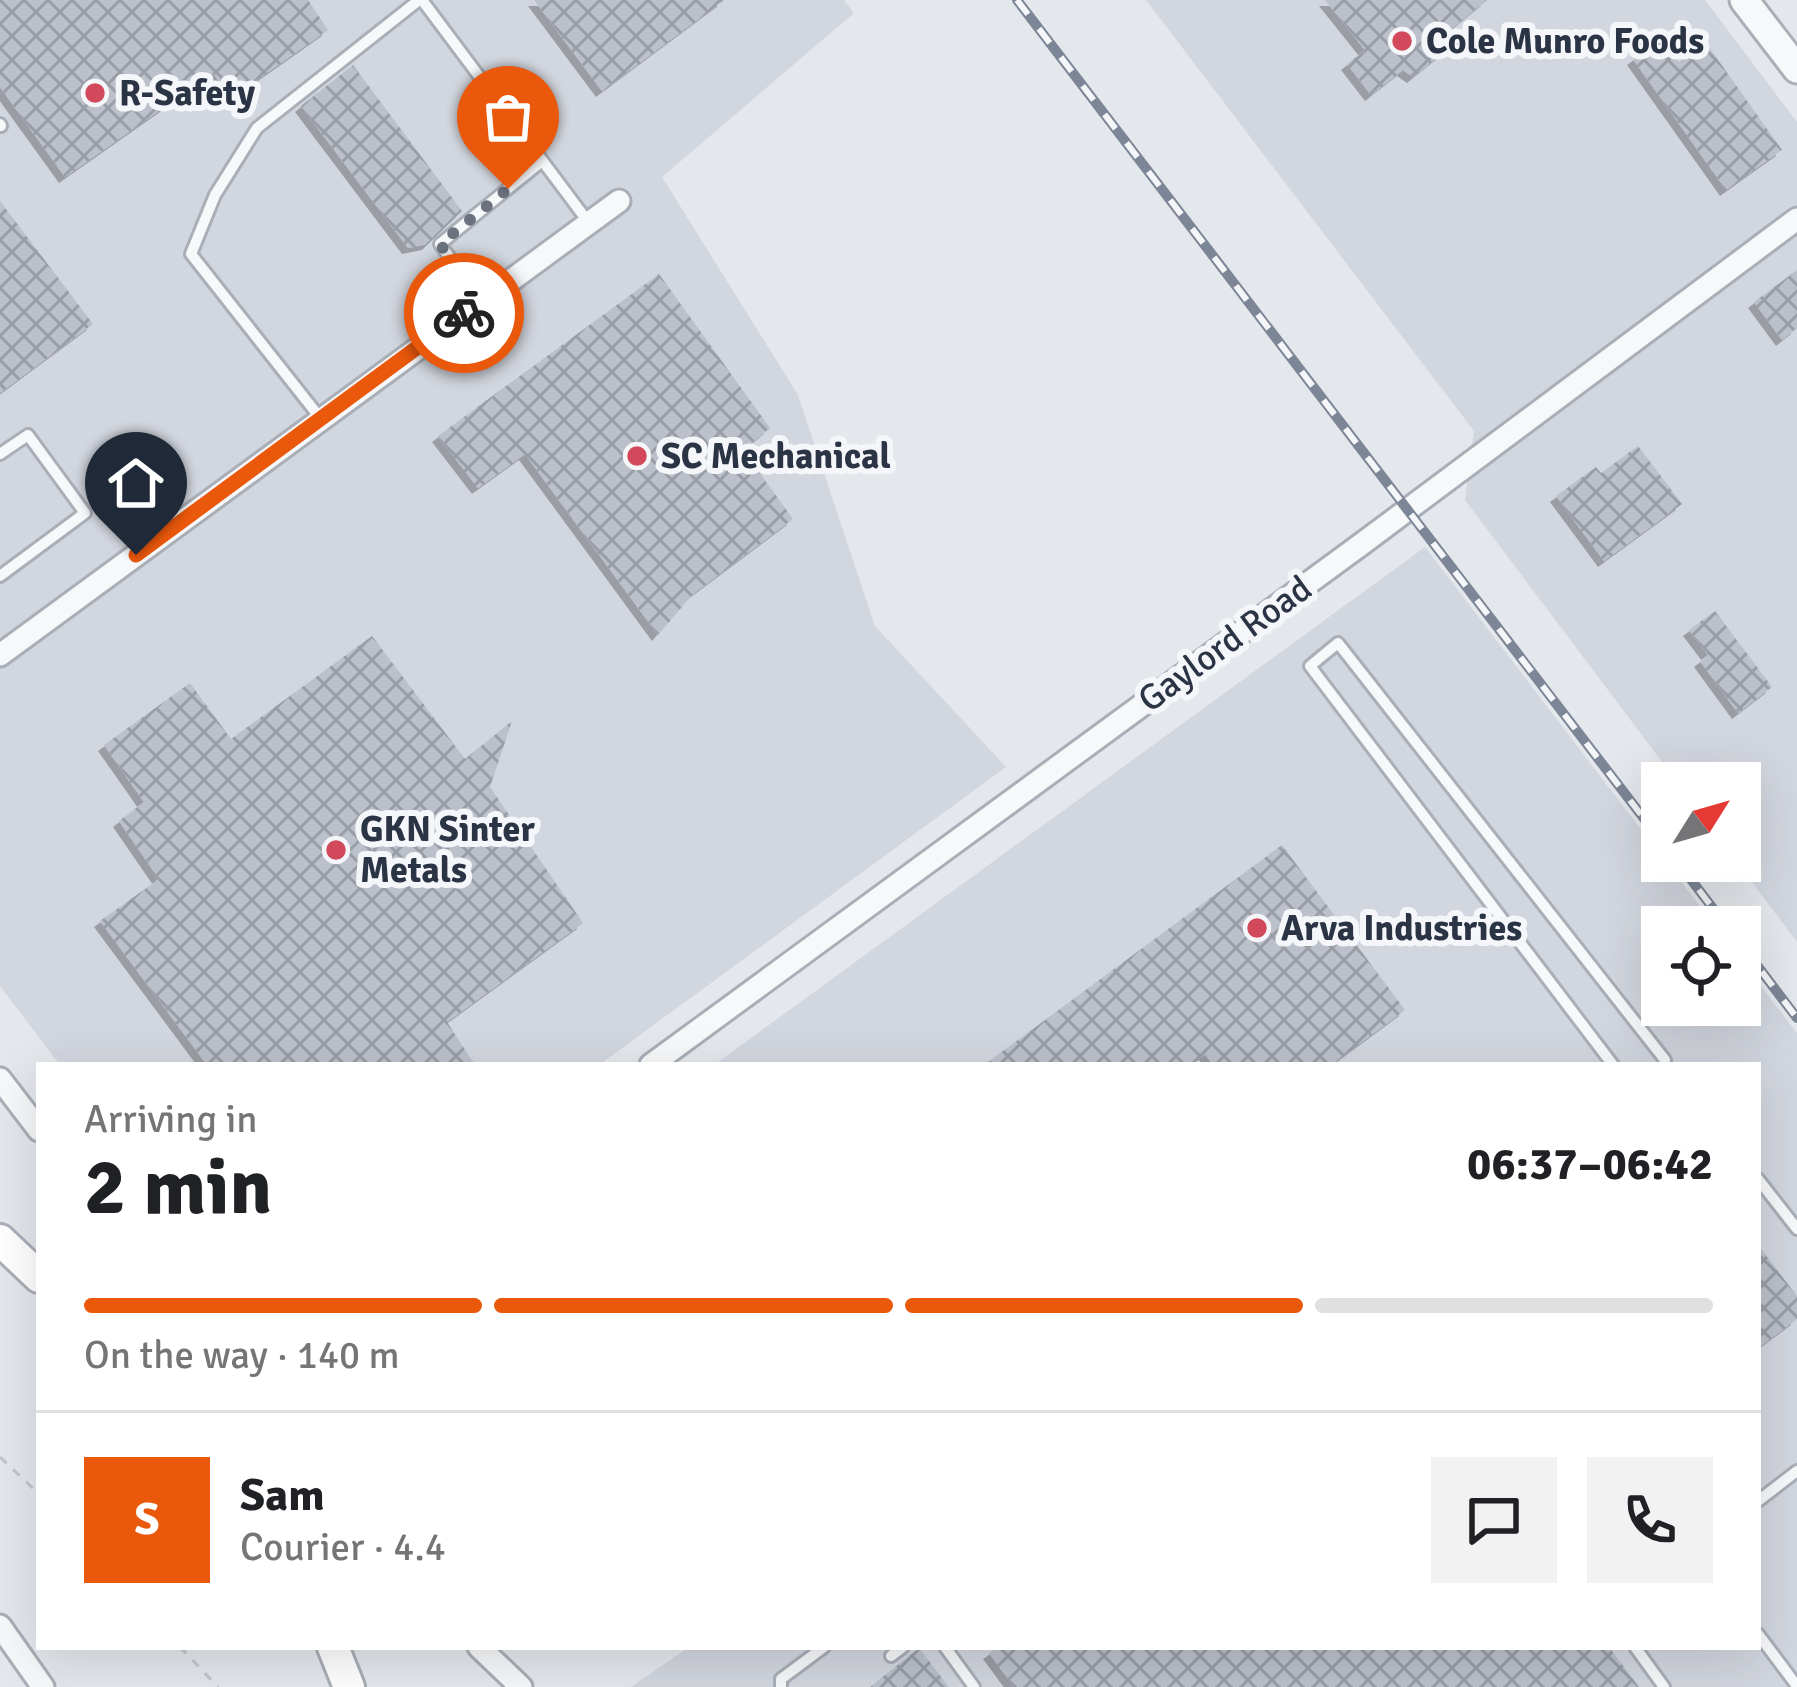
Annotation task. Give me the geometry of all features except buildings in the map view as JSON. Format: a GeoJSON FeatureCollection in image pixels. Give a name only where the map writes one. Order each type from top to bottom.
{"type":"FeatureCollection","features":[{"type":"Feature","properties":{"kind":"main road"},"geometry":{"type":"LineString","coordinates":[[0,1240],[36,1274]]}},
{"type":"Feature","properties":{"kind":"main road"},"geometry":{"type":"LineString","coordinates":[[334,1650],[350,1687]]}},
{"type":"Feature","properties":{"kind":"street"},"geometry":{"type":"LineString","coordinates":[[1744,0],[1797,70]]}},
{"type":"Feature","properties":{"kind":"street"},"geometry":{"type":"LineString","coordinates":[[0,656],[619,201]]}},
{"type":"Feature","properties":{"kind":"street","name":"Gaylord Road"},"geometry":{"type":"LineString","coordinates":[[655,1062],[1797,219]]}},
{"type":"Feature","properties":{"kind":"street"},"geometry":{"type":"LineString","coordinates":[[0,1079],[36,1126]]}},
{"type":"Feature","properties":{"kind":"street"},"geometry":{"type":"LineString","coordinates":[[0,1626],[43,1687]]}},
{"type":"Feature","properties":{"kind":"street"},"geometry":{"type":"LineString","coordinates":[[482,1650],[521,1687]]}},
{"type":"Feature","properties":{"kind":"lane"},"geometry":{"type":"LineString","coordinates":[[321,419],[191,254],[215,195],[257,128],[420,0],[589,224]]}},
{"type":"Feature","properties":{"kind":"lane"},"geometry":{"type":"LineString","coordinates":[[481,301],[440,244],[542,161]]}},
{"type":"Feature","properties":{"kind":"lane"},"geometry":{"type":"LineString","coordinates":[[0,454],[28,435],[85,513],[0,576]]}},
{"type":"Feature","properties":{"kind":"lane"},"geometry":{"type":"LineString","coordinates":[[1611,1062],[1310,666],[1338,643],[1663,1062]]}},
{"type":"Feature","properties":{"kind":"lane"},"geometry":{"type":"LineString","coordinates":[[1761,1183],[1797,1229]]}},
{"type":"Feature","properties":{"kind":"lane"},"geometry":{"type":"LineString","coordinates":[[1761,1499],[1797,1471]]}},
{"type":"Feature","properties":{"kind":"lane"},"geometry":{"type":"LineString","coordinates":[[1761,1638],[1797,1686]]}},
{"type":"Feature","properties":{"kind":"lane"},"geometry":{"type":"LineString","coordinates":[[781,1687],[781,1679],[820,1650]]}},
{"type":"Feature","properties":{"kind":"lane"},"geometry":{"type":"LineString","coordinates":[[891,1656],[899,1650]]}},
{"type":"Feature","properties":{"kind":"lane"},"geometry":{"type":"LineString","coordinates":[[951,1650],[974,1687]]}},
{"type":"Feature","properties":{"kind":"lane"},"geometry":{"type":"LineString","coordinates":[[1637,1650],[1664,1687]]}},
{"type":"Feature","properties":{"kind":"path"},"geometry":{"type":"LineString","coordinates":[[0,1457],[36,1491]]}},
{"type":"Feature","properties":{"kind":"path"},"geometry":{"type":"LineString","coordinates":[[183,1650],[218,1687]]}},
{"type":"Feature","properties":{"kind":"shaded area"},"geometry":{"type":"Polygon","coordinates":[[[0,0],[844,0],[854,13],[662,177],[798,395],[875,626],[1006,767],[603,1062],[58,1062],[0,986],[0,0]]]}},
{"type":"Feature","properties":{"kind":"shaded area"},"geometry":{"type":"Polygon","coordinates":[[[1146,0],[1705,0],[1797,122],[1797,942],[1752,882],[1761,882],[1761,762],[1662,762],[1465,500],[1474,431],[1146,0]]]}},
{"type":"Feature","properties":{"kind":"shaded area"},"geometry":{"type":"Polygon","coordinates":[[[1425,547],[1641,830],[1641,882],[1681,882],[1700,906],[1641,906],[1641,1026],[1761,1026],[1761,986],[1797,1033],[1797,1687],[631,1687],[685,1650],[1761,1650],[1761,1062],[718,1062],[1425,547]]]}},
{"type":"Feature","properties":{"kind":"railway"},"geometry":{"type":"LineString","coordinates":[[1017,0],[1641,815]]}},
{"type":"Feature","properties":{"kind":"railway"},"geometry":{"type":"LineString","coordinates":[[1693,882],[1711,906]]}},
{"type":"Feature","properties":{"kind":"railway"},"geometry":{"type":"LineString","coordinates":[[1761,971],[1797,1018]]}},
{"type":"Feature","properties":{"kind":"way so far"},"geometry":{"type":"LineString","coordinates":[[464,313],[481,301],[440,244],[508,189]]}},
{"type":"Feature","properties":{"kind":"place","name":"Cole Munro Foods"},"geometry":{"type":"Point","coordinates":[1402,41]}},
{"type":"Feature","properties":{"kind":"place","name":"R-Safety"},"geometry":{"type":"Point","coordinates":[95,93]}},
{"type":"Feature","properties":{"kind":"place","name":"SC Mechanical"},"geometry":{"type":"Point","coordinates":[637,456]}},
{"type":"Feature","properties":{"kind":"place","name":"GKN Sinter Metals"},"geometry":{"type":"Point","coordinates":[336,850]}},
{"type":"Feature","properties":{"kind":"place","name":"Arva Industries"},"geometry":{"type":"Point","coordinates":[1257,928]}},
{"type":"Feature","properties":{"kind":"route"},"geometry":{"type":"LineString","coordinates":[[136,555],[464,313]]}}]}
